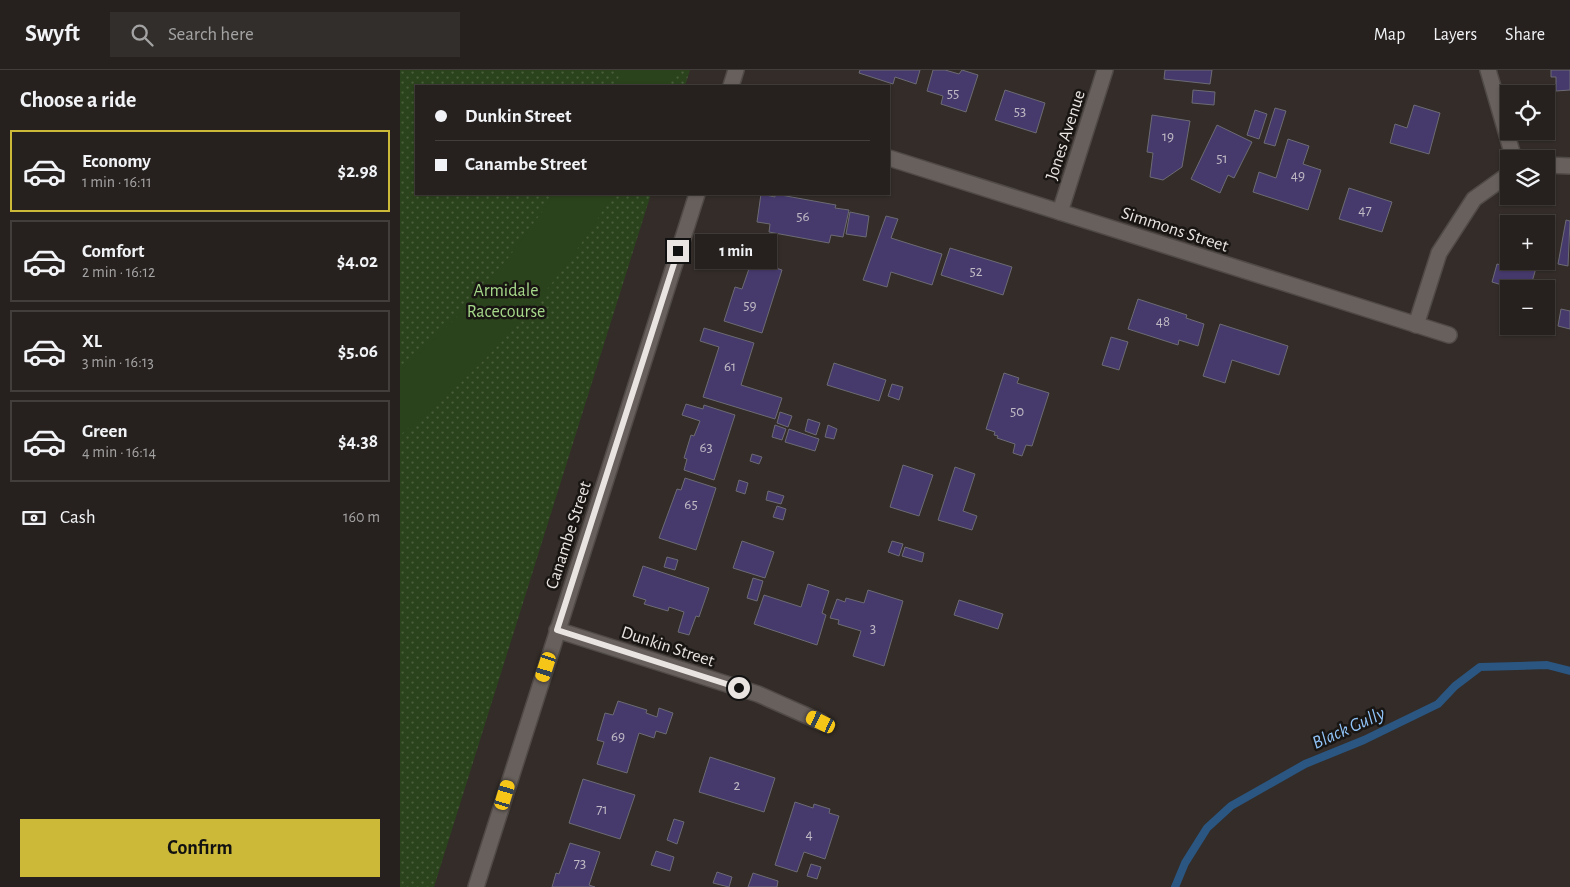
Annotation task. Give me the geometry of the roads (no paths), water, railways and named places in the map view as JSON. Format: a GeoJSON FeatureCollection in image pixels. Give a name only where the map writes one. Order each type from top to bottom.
{"type":"FeatureCollection","features":[{"type":"Feature","properties":{"kind":"street"},"geometry":{"type":"LineString","coordinates":[[731,85],[736,70]]}},
{"type":"Feature","properties":{"kind":"street","name":"Jones Avenue"},"geometry":{"type":"LineString","coordinates":[[1060,212],[1105,70]]}},
{"type":"Feature","properties":{"kind":"street"},"geometry":{"type":"LineString","coordinates":[[1488,70],[1511,150]]}},
{"type":"Feature","properties":{"kind":"street","name":"Simmons Street"},"geometry":{"type":"LineString","coordinates":[[890,158],[1449,336]]}},
{"type":"Feature","properties":{"kind":"street"},"geometry":{"type":"LineString","coordinates":[[1555,166],[1570,166]]}},
{"type":"Feature","properties":{"kind":"street"},"geometry":{"type":"LineString","coordinates":[[1416,325],[1439,253],[1474,199],[1500,180]]}},
{"type":"Feature","properties":{"kind":"street","name":"Canambe Street"},"geometry":{"type":"LineString","coordinates":[[476,887],[697,195]]}},
{"type":"Feature","properties":{"kind":"street","name":"Dunkin Street"},"geometry":{"type":"LineString","coordinates":[[557,630],[758,694],[821,722]]}},
{"type":"Feature","properties":{"kind":"waterway","name":"Black Gully"},"geometry":{"type":"LineString","coordinates":[[1175,887],[1185,863],[1207,828],[1231,806],[1305,764],[1364,740],[1438,704],[1455,686],[1480,667],[1547,665],[1570,671]]}},
{"type":"Feature","properties":{"kind":"park label","name":"Armidale Racecourse"},"geometry":{"type":"Point","coordinates":[506,300]}}]}
